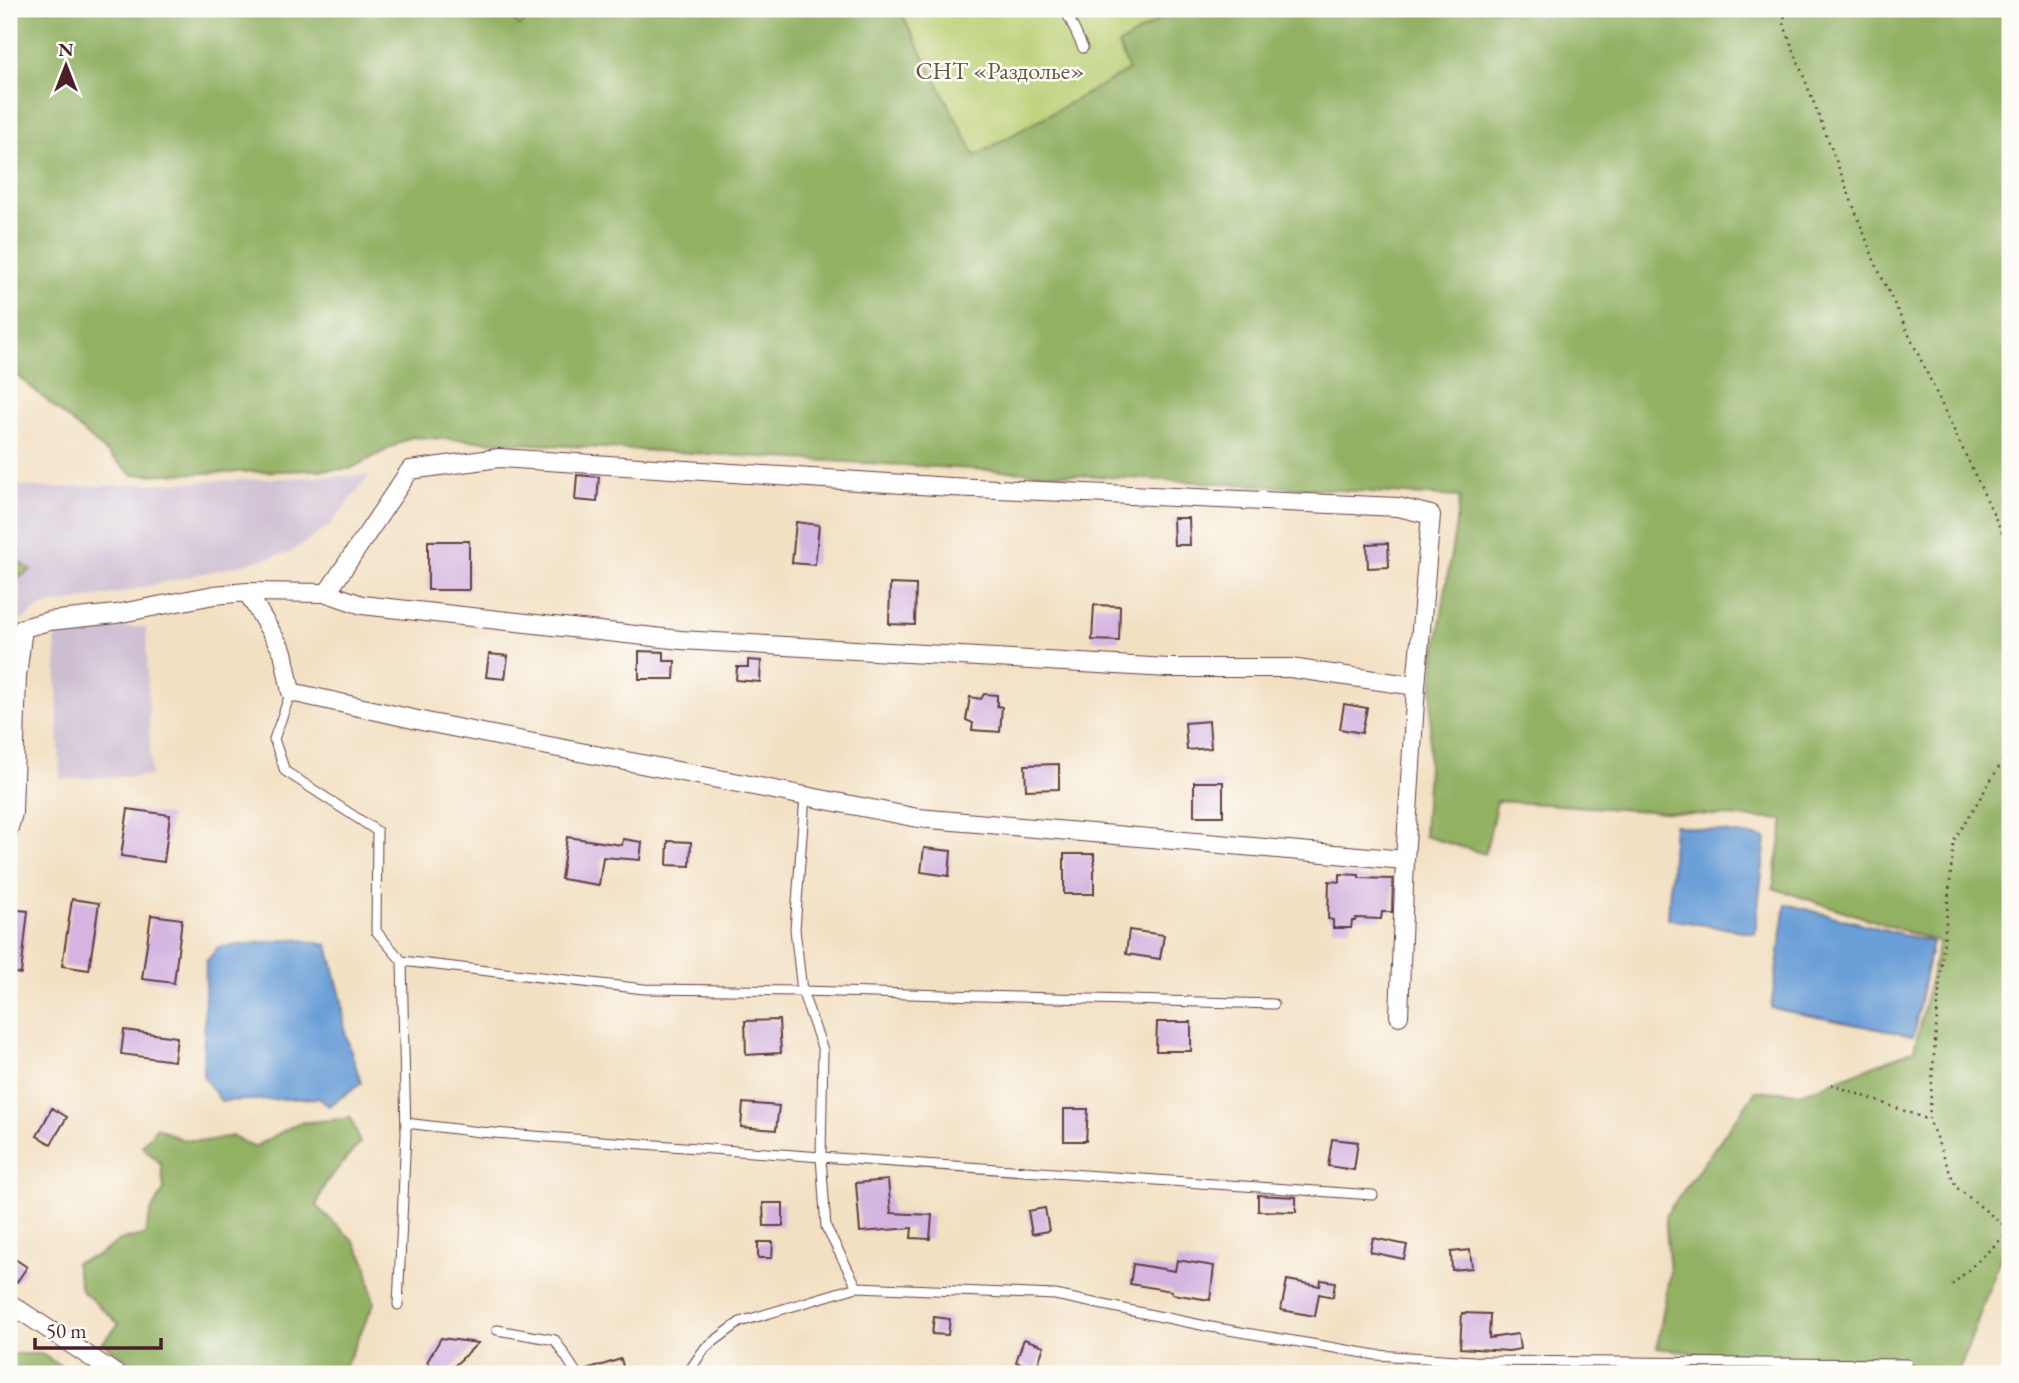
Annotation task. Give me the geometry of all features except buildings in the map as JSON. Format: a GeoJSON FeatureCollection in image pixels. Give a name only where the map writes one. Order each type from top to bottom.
{"type":"FeatureCollection","features":[{"type":"Feature","properties":{"kind":"street"},"geometry":{"type":"LineString","coordinates":[[327,593],[410,470],[499,458],[951,487],[1398,507],[1431,515],[1416,687],[1399,1016]]}},
{"type":"Feature","properties":{"kind":"street"},"geometry":{"type":"LineString","coordinates":[[247,592],[283,652],[291,692],[430,723],[918,818],[1405,860]]}},
{"type":"Feature","properties":{"kind":"street"},"geometry":{"type":"LineString","coordinates":[[9,828],[13,813],[17,676],[23,628],[49,621],[116,614],[214,595],[247,592],[327,593],[362,605],[681,640],[1168,668],[1290,668],[1416,687]]}},
{"type":"Feature","properties":{"kind":"street"},"geometry":{"type":"LineString","coordinates":[[9,1303],[116,1374]]}},
{"type":"Feature","properties":{"kind":"lane"},"geometry":{"type":"LineString","coordinates":[[1065,9],[1083,48]]}},
{"type":"Feature","properties":{"kind":"lane"},"geometry":{"type":"LineString","coordinates":[[291,692],[274,739],[285,771],[377,831],[376,931],[402,961],[406,1123],[398,1305]]}},
{"type":"Feature","properties":{"kind":"lane"},"geometry":{"type":"LineString","coordinates":[[805,796],[795,929],[802,991],[823,1050],[821,1157],[826,1227],[857,1287]]}},
{"type":"Feature","properties":{"kind":"lane"},"geometry":{"type":"LineString","coordinates":[[402,961],[644,989],[1274,1004]]}},
{"type":"Feature","properties":{"kind":"lane"},"geometry":{"type":"LineString","coordinates":[[406,1123],[480,1132],[1373,1195]]}},
{"type":"Feature","properties":{"kind":"lane"},"geometry":{"type":"LineString","coordinates":[[687,1374],[705,1348],[740,1322],[857,1287],[1055,1295],[1211,1327],[1376,1355],[1475,1361],[1907,1364]]}},
{"type":"Feature","properties":{"kind":"lane"},"geometry":{"type":"LineString","coordinates":[[497,1330],[555,1340],[577,1374]]}},
{"type":"Feature","properties":{"kind":"lane"},"geometry":{"type":"LineString","coordinates":[[1471,1374],[1475,1361]]}},
{"type":"Feature","properties":{"kind":"path"},"geometry":{"type":"LineString","coordinates":[[1785,9],[1784,24],[1876,265],[2010,548],[2010,634]]}},
{"type":"Feature","properties":{"kind":"path"},"geometry":{"type":"LineString","coordinates":[[1952,1285],[2010,1231],[1956,1187],[1929,1120],[1954,841],[2002,762],[2010,684]]}},
{"type":"Feature","properties":{"kind":"path"},"geometry":{"type":"LineString","coordinates":[[1831,1084],[1929,1120]]}},
{"type":"Feature","properties":{"kind":"shaded area"},"geometry":{"type":"Polygon","coordinates":[[[370,475],[329,526],[290,553],[119,593],[40,607],[20,621],[10,646],[9,679],[9,484],[42,488],[370,475]]]}},
{"type":"Feature","properties":{"kind":"shaded area"},"geometry":{"type":"Polygon","coordinates":[[[146,627],[151,776],[60,779],[55,629],[146,627]]]}},
{"type":"Feature","properties":{"kind":"green space"},"geometry":{"type":"Polygon","coordinates":[[[9,9],[505,9],[519,26],[541,9],[899,9],[975,156],[1129,70],[1118,45],[1177,9],[2010,9],[2010,1241],[2004,1248],[1958,1374],[1894,1374],[1894,1357],[1813,1369],[1657,1348],[1670,1271],[1665,1216],[1756,1091],[1804,1093],[1914,1050],[1939,942],[1773,888],[1784,820],[1497,801],[1485,854],[1424,836],[1434,663],[1460,497],[411,437],[350,469],[133,475],[9,368],[9,9]]]}},
{"type":"Feature","properties":{"kind":"green space"},"geometry":{"type":"Polygon","coordinates":[[[505,9],[541,9],[519,26],[505,9]]]}},
{"type":"Feature","properties":{"kind":"green space","name":"СНТ «Раздолье»"},"geometry":{"type":"Polygon","coordinates":[[[899,9],[1177,9],[1119,45],[1129,70],[975,156],[899,9]]]}},
{"type":"Feature","properties":{"kind":"green space"},"geometry":{"type":"Polygon","coordinates":[[[9,555],[31,570],[9,584],[9,555]]]}},
{"type":"Feature","properties":{"kind":"green space"},"geometry":{"type":"Polygon","coordinates":[[[351,1118],[360,1143],[326,1182],[316,1206],[354,1241],[366,1263],[374,1303],[342,1374],[151,1374],[102,1343],[119,1324],[81,1290],[75,1263],[99,1255],[120,1240],[145,1235],[151,1211],[164,1190],[161,1164],[142,1146],[157,1127],[180,1139],[206,1141],[232,1136],[254,1147],[298,1123],[351,1118]]]}},
{"type":"Feature","properties":{"kind":"green space"},"geometry":{"type":"Polygon","coordinates":[[[41,1354],[75,1374],[9,1374],[9,1355],[41,1354]]]}},
{"type":"Feature","properties":{"kind":"water"},"geometry":{"type":"Polygon","coordinates":[[[1674,825],[1766,838],[1755,933],[1668,919],[1674,825]]]}},
{"type":"Feature","properties":{"kind":"water"},"geometry":{"type":"Polygon","coordinates":[[[1786,904],[1932,942],[1913,1036],[1771,1008],[1786,904]]]}},
{"type":"Feature","properties":{"kind":"water"},"geometry":{"type":"Polygon","coordinates":[[[296,939],[328,945],[342,1002],[345,1032],[361,1083],[329,1106],[318,1098],[221,1101],[203,1076],[206,962],[218,947],[296,939]]]}}]}
